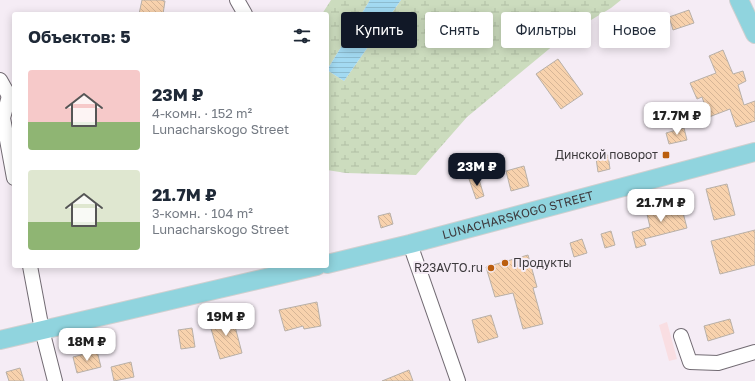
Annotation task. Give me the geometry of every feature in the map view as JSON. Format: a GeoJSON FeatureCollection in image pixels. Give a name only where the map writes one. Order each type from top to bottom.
{"type":"FeatureCollection","features":[{"type":"Feature","properties":{"kind":"main road"},"geometry":{"type":"LineString","coordinates":[[739,0],[755,34]]}},
{"type":"Feature","properties":{"kind":"main road","name":"LUNACHARSKOGO STREET"},"geometry":{"type":"LineString","coordinates":[[329,264],[410,244],[755,152]]}},
{"type":"Feature","properties":{"kind":"main road"},"geometry":{"type":"LineString","coordinates":[[0,340],[308,268]]}},
{"type":"Feature","properties":{"kind":"street"},"geometry":{"type":"LineString","coordinates":[[237,0],[244,12]]}},
{"type":"Feature","properties":{"kind":"street"},"geometry":{"type":"LineString","coordinates":[[0,80],[11,96],[3,118],[12,167]]}},
{"type":"Feature","properties":{"kind":"street"},"geometry":{"type":"LineString","coordinates":[[410,244],[458,381]]}},
{"type":"Feature","properties":{"kind":"street"},"geometry":{"type":"LineString","coordinates":[[30,268],[42,330],[55,381]]}},
{"type":"Feature","properties":{"kind":"street"},"geometry":{"type":"LineString","coordinates":[[681,336],[690,362],[718,363],[755,352]]}},
{"type":"Feature","properties":{"kind":"shaded area"},"geometry":{"type":"Polygon","coordinates":[[[667,322],[677,359],[669,361],[659,325],[667,322]]]}},
{"type":"Feature","properties":{"kind":"green space"},"geometry":{"type":"Polygon","coordinates":[[[331,0],[370,0],[363,12],[341,12],[341,47],[329,67],[329,12],[323,12],[331,0]]]}},
{"type":"Feature","properties":{"kind":"green space"},"geometry":{"type":"Polygon","coordinates":[[[401,0],[621,0],[604,12],[599,12],[599,15],[591,20],[591,12],[501,12],[501,48],[550,48],[467,117],[416,175],[346,173],[329,170],[329,71],[344,81],[367,48],[417,48],[417,12],[393,12],[401,0]]]}},
{"type":"Feature","properties":{"kind":"water"},"geometry":{"type":"Polygon","coordinates":[[[370,0],[401,0],[393,12],[363,12],[370,0]]]}},
{"type":"Feature","properties":{"kind":"water"},"geometry":{"type":"Polygon","coordinates":[[[341,47],[367,48],[344,81],[329,71],[329,67],[341,47]]]}},
{"type":"Feature","properties":{"kind":"building"},"geometry":{"type":"Polygon","coordinates":[[[142,0],[165,1],[163,12],[139,12],[142,0]]]}},
{"type":"Feature","properties":{"kind":"building"},"geometry":{"type":"Polygon","coordinates":[[[689,10],[694,23],[673,30],[670,17],[689,10]]]}},
{"type":"Feature","properties":{"kind":"building"},"geometry":{"type":"Polygon","coordinates":[[[723,50],[733,74],[743,71],[746,81],[738,85],[744,105],[755,101],[755,121],[736,127],[730,109],[709,117],[702,97],[697,99],[690,83],[716,73],[709,56],[723,50]]]}},
{"type":"Feature","properties":{"kind":"building"},"geometry":{"type":"Polygon","coordinates":[[[558,59],[583,94],[561,109],[536,74],[558,59]]]}},
{"type":"Feature","properties":{"kind":"building"},"geometry":{"type":"Polygon","coordinates":[[[684,128],[687,140],[669,144],[666,133],[684,128]]]}},
{"type":"Feature","properties":{"kind":"building"},"geometry":{"type":"Polygon","coordinates":[[[608,155],[610,169],[598,172],[596,158],[608,155]]]}},
{"type":"Feature","properties":{"kind":"building"},"geometry":{"type":"Polygon","coordinates":[[[524,166],[529,186],[511,191],[506,171],[524,166]]]}},
{"type":"Feature","properties":{"kind":"building"},"geometry":{"type":"Polygon","coordinates":[[[478,176],[484,196],[476,199],[469,179],[478,176]]]}},
{"type":"Feature","properties":{"kind":"building"},"geometry":{"type":"Polygon","coordinates":[[[727,184],[735,215],[714,220],[706,189],[727,184]]]}},
{"type":"Feature","properties":{"kind":"building"},"geometry":{"type":"Polygon","coordinates":[[[680,201],[687,228],[644,239],[646,245],[636,248],[632,232],[650,227],[646,210],[680,201]]]}},
{"type":"Feature","properties":{"kind":"building"},"geometry":{"type":"Polygon","coordinates":[[[390,213],[393,224],[381,228],[378,216],[390,213]]]}},
{"type":"Feature","properties":{"kind":"building"},"geometry":{"type":"Polygon","coordinates":[[[755,230],[755,265],[720,274],[711,241],[755,230]]]}},
{"type":"Feature","properties":{"kind":"building"},"geometry":{"type":"Polygon","coordinates":[[[611,231],[615,245],[605,248],[601,234],[611,231]]]}},
{"type":"Feature","properties":{"kind":"building"},"geometry":{"type":"Polygon","coordinates":[[[582,239],[587,253],[574,257],[570,243],[582,239]]]}},
{"type":"Feature","properties":{"kind":"building"},"geometry":{"type":"Polygon","coordinates":[[[528,255],[537,287],[533,288],[543,324],[523,329],[513,293],[495,297],[486,267],[528,255]]]}},
{"type":"Feature","properties":{"kind":"building"},"geometry":{"type":"Polygon","coordinates":[[[317,302],[321,326],[304,329],[303,326],[285,331],[279,310],[317,302]]]}},
{"type":"Feature","properties":{"kind":"building"},"geometry":{"type":"Polygon","coordinates":[[[232,315],[242,353],[220,359],[209,322],[232,315]]]}},
{"type":"Feature","properties":{"kind":"building"},"geometry":{"type":"Polygon","coordinates":[[[491,315],[498,337],[478,343],[472,320],[491,315]]]}},
{"type":"Feature","properties":{"kind":"building"},"geometry":{"type":"Polygon","coordinates":[[[730,319],[734,333],[708,341],[704,326],[730,319]]]}},
{"type":"Feature","properties":{"kind":"building"},"geometry":{"type":"Polygon","coordinates":[[[192,328],[195,347],[181,349],[178,330],[192,328]]]}},
{"type":"Feature","properties":{"kind":"building"},"geometry":{"type":"Polygon","coordinates":[[[97,351],[101,367],[77,373],[73,357],[97,351]]]}},
{"type":"Feature","properties":{"kind":"building"},"geometry":{"type":"Polygon","coordinates":[[[131,362],[134,377],[114,381],[111,367],[131,362]]]}},
{"type":"Feature","properties":{"kind":"building"},"geometry":{"type":"Polygon","coordinates":[[[20,368],[24,381],[9,381],[6,372],[20,368]]]}},
{"type":"Feature","properties":{"kind":"building"},"geometry":{"type":"Polygon","coordinates":[[[409,370],[413,381],[382,381],[409,370]]]}},
{"type":"Feature","properties":{"kind":"place","name":"Динской поворот"},"geometry":{"type":"Point","coordinates":[666,155]}},
{"type":"Feature","properties":{"kind":"place","name":"Продукты"},"geometry":{"type":"Point","coordinates":[505,263]}},
{"type":"Feature","properties":{"kind":"place","name":"R23AVTO.ru"},"geometry":{"type":"Point","coordinates":[491,268]}}]}
